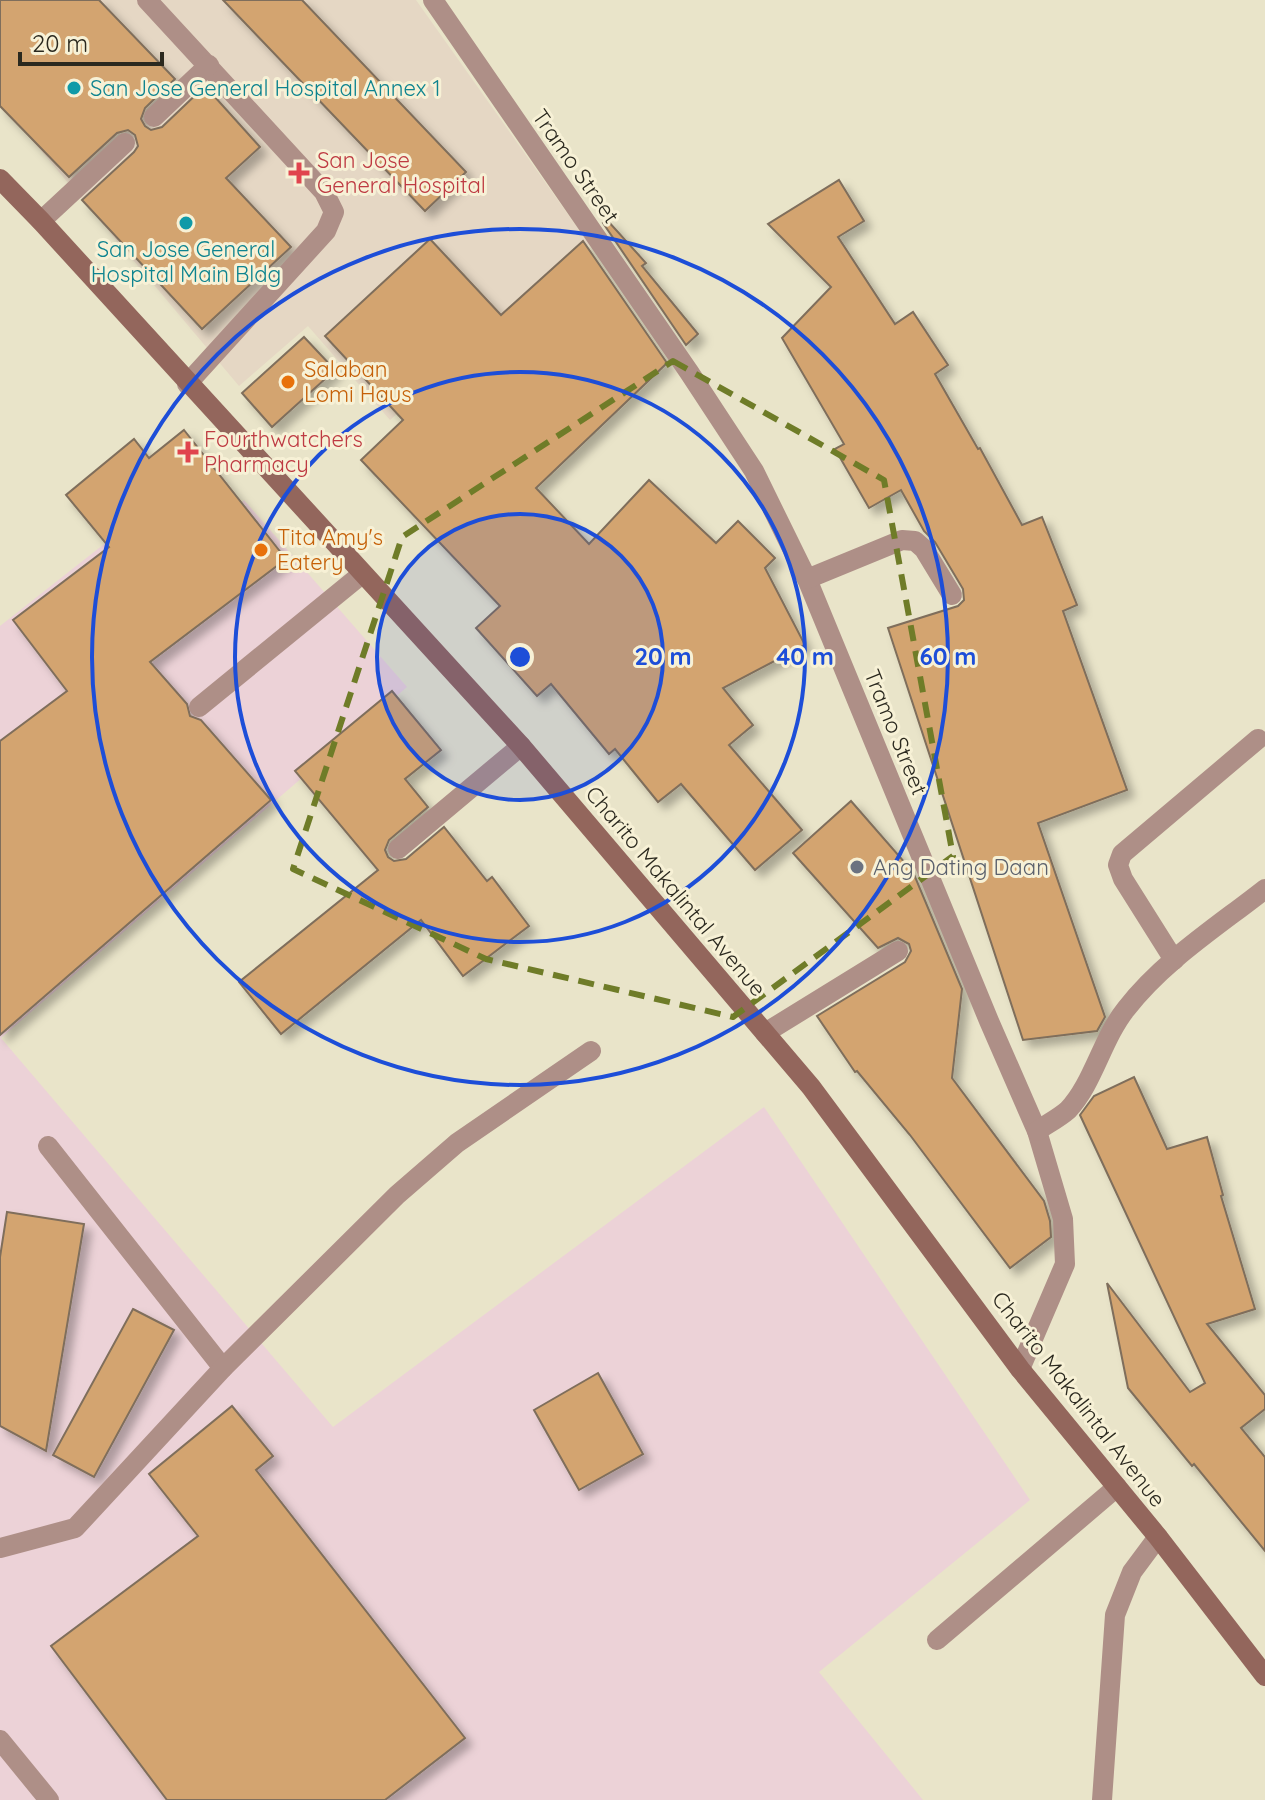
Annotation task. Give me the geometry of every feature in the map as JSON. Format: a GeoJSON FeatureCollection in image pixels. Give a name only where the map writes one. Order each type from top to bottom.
{"type":"FeatureCollection","features":[{"type":"Feature","properties":{"kind":"main road","name":"Charito Makalintal Avenue"},"geometry":{"type":"LineString","coordinates":[[0,179],[521,746],[811,1087],[1020,1369],[1158,1537],[1265,1676]]}},
{"type":"Feature","properties":{"kind":"street"},"geometry":{"type":"LineString","coordinates":[[147,0],[324,192],[334,212],[326,231],[187,384]]}},
{"type":"Feature","properties":{"kind":"street","name":"Tramo Street"},"geometry":{"type":"LineString","coordinates":[[433,0],[738,446],[754,471],[807,579],[1037,1131],[1063,1219],[1065,1264],[1020,1369]]}},
{"type":"Feature","properties":{"kind":"street"},"geometry":{"type":"LineString","coordinates":[[154,117],[209,65]]}},
{"type":"Feature","properties":{"kind":"street"},"geometry":{"type":"LineString","coordinates":[[41,221],[125,143]]}},
{"type":"Feature","properties":{"kind":"street"},"geometry":{"type":"LineString","coordinates":[[807,579],[902,540],[915,541],[924,549],[952,595]]}},
{"type":"Feature","properties":{"kind":"street"},"geometry":{"type":"LineString","coordinates":[[199,707],[362,574]]}},
{"type":"Feature","properties":{"kind":"street"},"geometry":{"type":"LineString","coordinates":[[1174,960],[1123,879],[1118,865],[1122,854],[1258,739]]}},
{"type":"Feature","properties":{"kind":"street"},"geometry":{"type":"LineString","coordinates":[[398,849],[521,746]]}},
{"type":"Feature","properties":{"kind":"street"},"geometry":{"type":"LineString","coordinates":[[1037,1131],[1066,1112],[1079,1096],[1108,1036],[1127,1007],[1174,960],[1265,889]]}},
{"type":"Feature","properties":{"kind":"street"},"geometry":{"type":"LineString","coordinates":[[765,1033],[898,951]]}},
{"type":"Feature","properties":{"kind":"street"},"geometry":{"type":"LineString","coordinates":[[0,1548],[75,1528],[223,1368],[397,1195],[457,1143],[591,1051]]}},
{"type":"Feature","properties":{"kind":"street"},"geometry":{"type":"LineString","coordinates":[[48,1146],[223,1368]]}},
{"type":"Feature","properties":{"kind":"street"},"geometry":{"type":"LineString","coordinates":[[937,1640],[1117,1487]]}},
{"type":"Feature","properties":{"kind":"street"},"geometry":{"type":"LineString","coordinates":[[1102,1800],[1115,1615],[1132,1572],[1158,1537]]}},
{"type":"Feature","properties":{"kind":"street"},"geometry":{"type":"LineString","coordinates":[[0,1740],[49,1800]]}},
{"type":"Feature","properties":{"kind":"highlighted area"},"geometry":{"type":"Polygon","coordinates":[[[673,361],[884,480],[953,856],[733,1017],[486,959],[293,869],[402,537],[673,361]]]}},
{"type":"Feature","properties":{"kind":"shaded area","name":"San Jose General Hospital"},"geometry":{"type":"Polygon","coordinates":[[[0,0],[416,0],[589,244],[390,420],[308,326],[239,386],[0,102],[0,0]]]}},
{"type":"Feature","properties":{"kind":"shaded area"},"geometry":{"type":"Polygon","coordinates":[[[179,485],[216,528],[244,500],[407,687],[1,1038],[333,1427],[764,1107],[1030,1500],[819,1672],[923,1800],[0,1800],[0,626],[179,485]]]}},
{"type":"Feature","properties":{"kind":"building"},"geometry":{"type":"Polygon","coordinates":[[[0,0],[99,0],[175,79],[145,108],[141,119],[145,126],[151,130],[162,127],[205,86],[260,147],[226,178],[291,247],[202,329],[82,200],[134,152],[138,146],[135,135],[128,130],[117,133],[69,177],[0,106],[0,0]]]}},
{"type":"Feature","properties":{"kind":"building"},"geometry":{"type":"Polygon","coordinates":[[[223,0],[302,0],[466,172],[425,211],[223,0]]]}},
{"type":"Feature","properties":{"kind":"building"},"geometry":{"type":"Polygon","coordinates":[[[839,180],[864,221],[838,237],[895,324],[913,312],[948,365],[935,374],[1022,525],[1042,517],[1077,605],[1063,611],[1127,790],[1038,823],[1105,1017],[1097,1031],[1023,1040],[888,628],[958,606],[964,600],[963,589],[901,490],[869,508],[835,449],[844,444],[782,338],[831,287],[768,224],[839,180]]]}},
{"type":"Feature","properties":{"kind":"building"},"geometry":{"type":"Polygon","coordinates":[[[607,220],[646,263],[642,266],[698,334],[686,345],[603,223],[607,220]]]}},
{"type":"Feature","properties":{"kind":"building"},"geometry":{"type":"Polygon","coordinates":[[[430,239],[501,315],[583,241],[667,363],[536,488],[589,544],[649,480],[716,543],[738,521],[775,558],[765,568],[805,645],[723,688],[753,725],[729,745],[802,830],[755,870],[681,784],[658,802],[615,749],[609,754],[551,684],[537,696],[476,628],[500,606],[361,460],[403,420],[325,336],[430,239]]]}},
{"type":"Feature","properties":{"kind":"building","name":"Salaban Lomi Haus"},"geometry":{"type":"Polygon","coordinates":[[[304,337],[335,370],[272,427],[242,393],[304,337]]]}},
{"type":"Feature","properties":{"kind":"building"},"geometry":{"type":"Polygon","coordinates":[[[184,430],[286,559],[150,662],[187,704],[190,716],[201,720],[271,800],[0,1035],[0,741],[67,691],[13,620],[109,547],[66,495],[134,439],[149,458],[184,430]]]}},
{"type":"Feature","properties":{"kind":"building"},"geometry":{"type":"Polygon","coordinates":[[[392,691],[441,750],[405,779],[428,807],[389,840],[385,850],[388,857],[394,861],[406,859],[444,827],[487,881],[492,877],[529,926],[463,976],[421,920],[281,1034],[239,982],[378,870],[295,771],[392,691]]]}},
{"type":"Feature","properties":{"kind":"building"},"geometry":{"type":"Polygon","coordinates":[[[851,801],[913,872],[962,989],[952,1078],[1044,1201],[1051,1237],[1010,1268],[910,1135],[855,1072],[817,1016],[905,962],[911,951],[909,944],[898,938],[878,948],[793,853],[851,801]]]}},
{"type":"Feature","properties":{"kind":"building"},"geometry":{"type":"Polygon","coordinates":[[[1134,1077],[1167,1149],[1207,1137],[1255,1309],[1207,1324],[1265,1395],[1265,1409],[1241,1428],[1265,1457],[1265,1551],[1128,1388],[1107,1283],[1190,1392],[1205,1383],[1080,1115],[1094,1096],[1134,1077]]]}},
{"type":"Feature","properties":{"kind":"building"},"geometry":{"type":"Polygon","coordinates":[[[7,1212],[84,1224],[46,1451],[0,1426],[0,1257],[7,1212]]]}},
{"type":"Feature","properties":{"kind":"building"},"geometry":{"type":"Polygon","coordinates":[[[133,1309],[174,1330],[94,1477],[53,1455],[133,1309]]]}},
{"type":"Feature","properties":{"kind":"building"},"geometry":{"type":"Polygon","coordinates":[[[598,1373],[643,1454],[579,1490],[534,1410],[598,1373]]]}},
{"type":"Feature","properties":{"kind":"building"},"geometry":{"type":"Polygon","coordinates":[[[232,1406],[273,1456],[256,1470],[465,1738],[385,1800],[167,1800],[51,1646],[198,1536],[149,1474],[232,1406]]]}},
{"type":"Feature","properties":{"kind":"place","name":"San Jose General Hospital Annex 1"},"geometry":{"type":"Point","coordinates":[74,88]}},
{"type":"Feature","properties":{"kind":"place","name":"San Jose General Hospital"},"geometry":{"type":"Point","coordinates":[299,173]}},
{"type":"Feature","properties":{"kind":"place","name":"San Jose General Hospital Main Bldg"},"geometry":{"type":"Point","coordinates":[186,223]}},
{"type":"Feature","properties":{"kind":"place","name":"Salaban Lomi Haus"},"geometry":{"type":"Point","coordinates":[288,382]}},
{"type":"Feature","properties":{"kind":"place","name":"Fourthwatchers Pharmacy"},"geometry":{"type":"Point","coordinates":[188,452]}},
{"type":"Feature","properties":{"kind":"place","name":"Tita Amy's Eatery"},"geometry":{"type":"Point","coordinates":[261,550]}},
{"type":"Feature","properties":{"kind":"place","name":"Ang Dating Daan"},"geometry":{"type":"Point","coordinates":[857,867]}}]}
